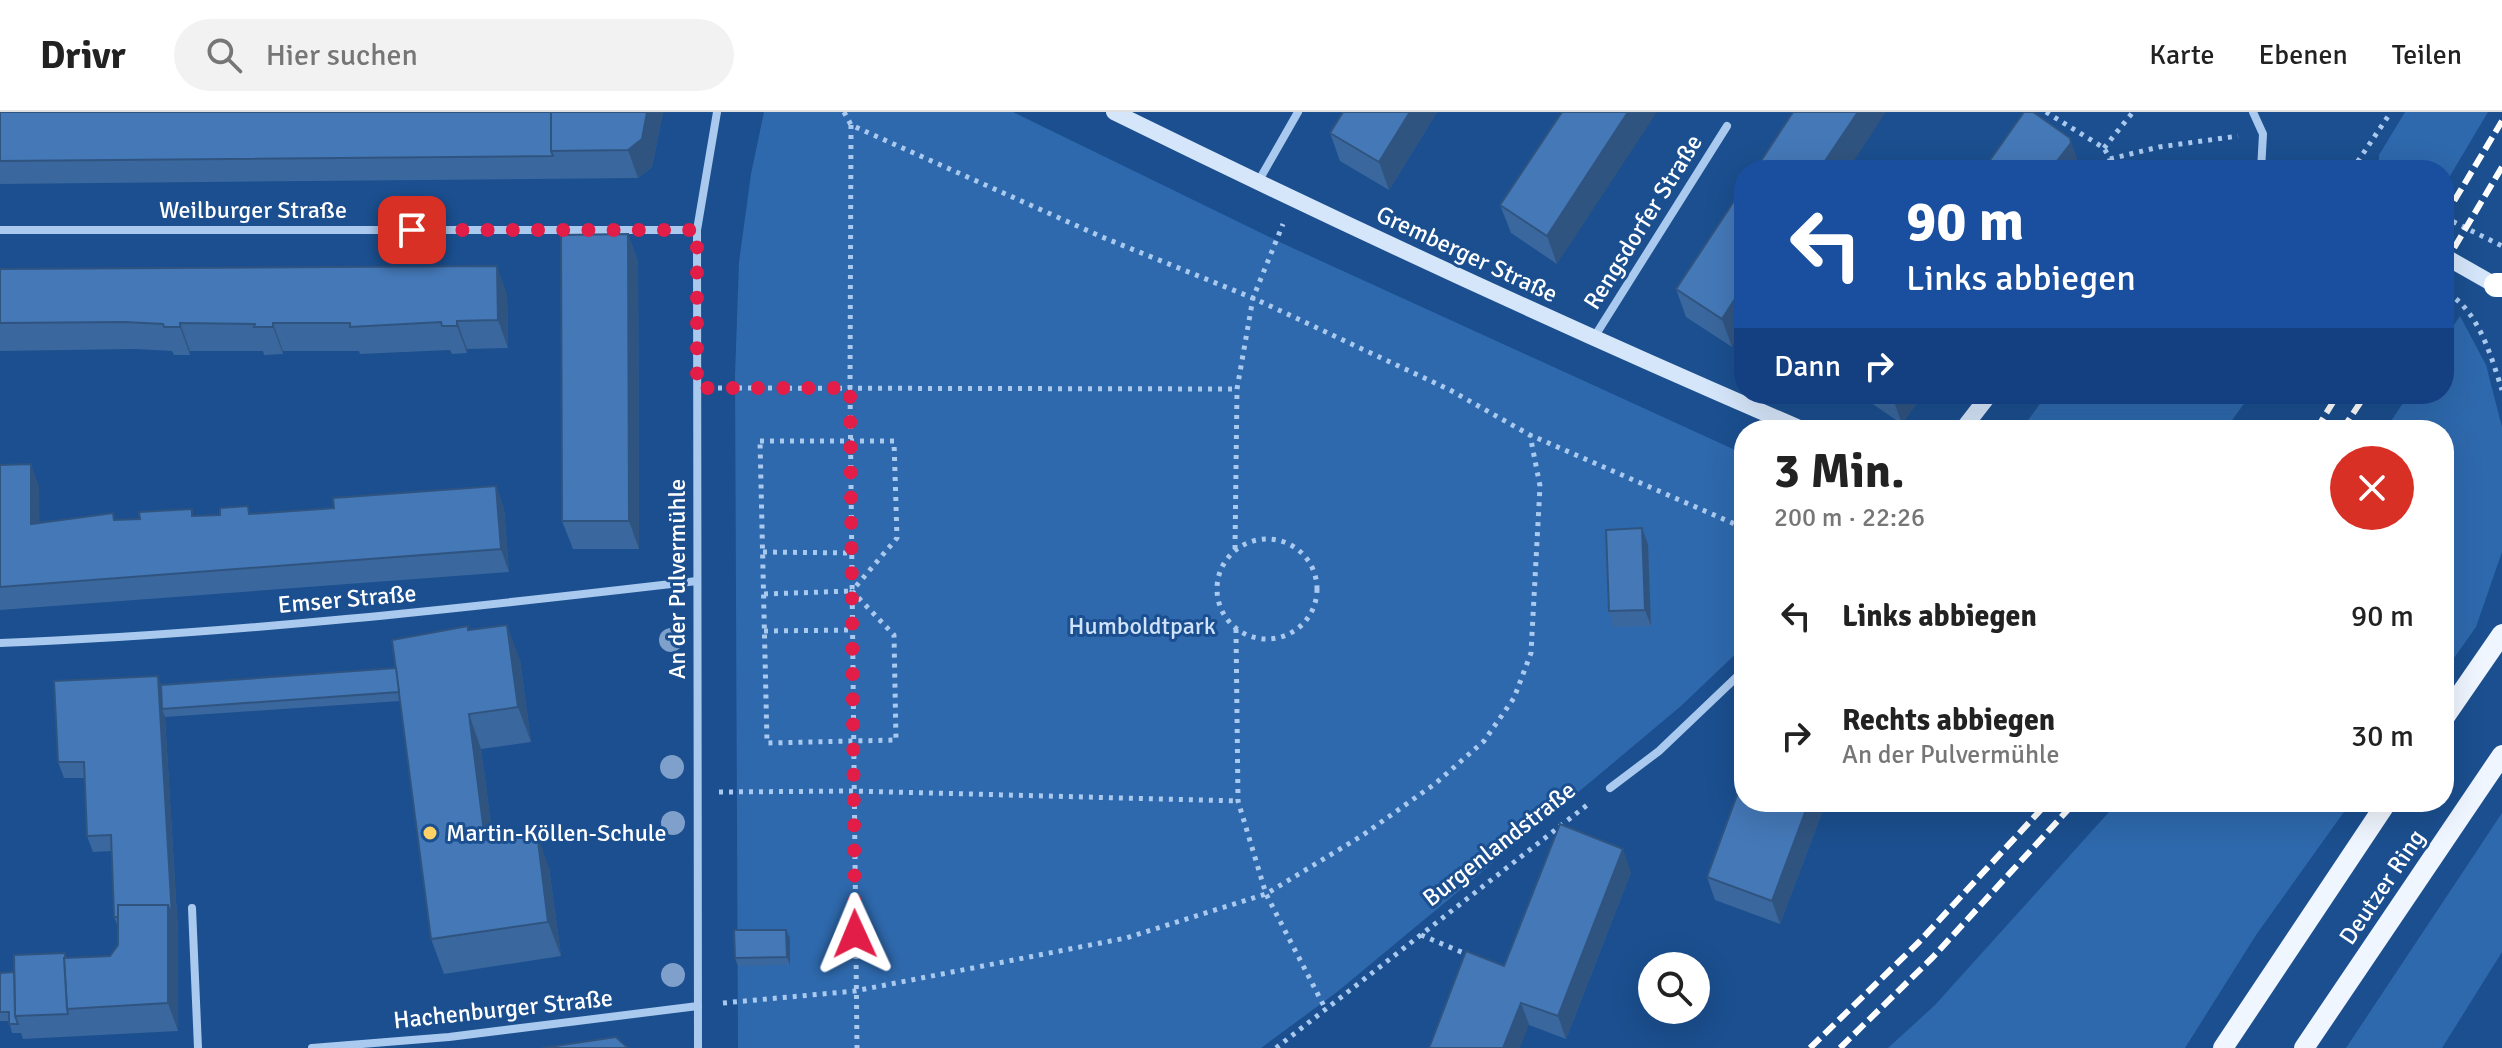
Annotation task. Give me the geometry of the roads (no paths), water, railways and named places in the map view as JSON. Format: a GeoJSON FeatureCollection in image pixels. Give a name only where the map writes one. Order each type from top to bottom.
{"type":"FeatureCollection","features":[{"type":"Feature","properties":{"kind":"main road"},"geometry":{"type":"LineString","coordinates":[[2454,704],[2502,634]]}},
{"type":"Feature","properties":{"kind":"main road","name":"Deutzer Ring"},"geometry":{"type":"LineString","coordinates":[[2304,1048],[2502,755]]}},
{"type":"Feature","properties":{"kind":"main road","name":"Deutzer Ring"},"geometry":{"type":"LineString","coordinates":[[2223,1048],[2380,812]]}},
{"type":"Feature","properties":{"kind":"street","name":"An der Pulvermühle"},"geometry":{"type":"LineString","coordinates":[[698,1048],[697,230],[717,112]]}},
{"type":"Feature","properties":{"kind":"street","name":"Gremberger Straße"},"geometry":{"type":"LineString","coordinates":[[1114,112],[1293,201],[1593,339],[1734,400]]}},
{"type":"Feature","properties":{"kind":"street"},"geometry":{"type":"LineString","coordinates":[[1257,182],[1298,112]]}},
{"type":"Feature","properties":{"kind":"street"},"geometry":{"type":"LineString","coordinates":[[2253,112],[2263,134],[2262,160]]}},
{"type":"Feature","properties":{"kind":"street","name":"Rengsdorfer Straße"},"geometry":{"type":"LineString","coordinates":[[1593,339],[1727,126]]}},
{"type":"Feature","properties":{"kind":"street","name":"Weilburger Straße"},"geometry":{"type":"LineString","coordinates":[[0,230],[697,230]]}},
{"type":"Feature","properties":{"kind":"street"},"geometry":{"type":"LineString","coordinates":[[2454,262],[2501,289]]}},
{"type":"Feature","properties":{"kind":"street","name":"Gremberger Straße"},"geometry":{"type":"LineString","coordinates":[[1744,404],[1781,420]]}},
{"type":"Feature","properties":{"kind":"street"},"geometry":{"type":"LineString","coordinates":[[1970,420],[1982,404]]}},
{"type":"Feature","properties":{"kind":"street","name":"Emser Straße"},"geometry":{"type":"LineString","coordinates":[[0,643],[138,638],[418,613],[697,581]]}},
{"type":"Feature","properties":{"kind":"street","name":"Burgenlandstraße"},"geometry":{"type":"LineString","coordinates":[[1610,788],[1659,751],[1734,680]]}},
{"type":"Feature","properties":{"kind":"street"},"geometry":{"type":"LineString","coordinates":[[192,908],[198,1048]]}},
{"type":"Feature","properties":{"kind":"street","name":"Hachenburger Straße"},"geometry":{"type":"LineString","coordinates":[[312,1048],[449,1037],[698,1006]]}},
{"type":"Feature","properties":{"kind":"railway"},"geometry":{"type":"LineString","coordinates":[[2454,201],[2502,121]]}},
{"type":"Feature","properties":{"kind":"railway"},"geometry":{"type":"LineString","coordinates":[[2454,248],[2502,167]]}},
{"type":"Feature","properties":{"kind":"railway"},"geometry":{"type":"LineString","coordinates":[[2322,420],[2332,404]]}},
{"type":"Feature","properties":{"kind":"railway"},"geometry":{"type":"LineString","coordinates":[[2349,420],[2359,404]]}},
{"type":"Feature","properties":{"kind":"railway"},"geometry":{"type":"LineString","coordinates":[[1810,1048],[1919,942],[2039,812]]}},
{"type":"Feature","properties":{"kind":"railway"},"geometry":{"type":"LineString","coordinates":[[1840,1048],[1933,957],[2066,812]]}},
{"type":"Feature","properties":{"kind":"place","name":"Martin-Köllen-Schule"},"geometry":{"type":"Point","coordinates":[430,833]}},
{"type":"Feature","properties":{"kind":"park label","name":"Humboldtpark"},"geometry":{"type":"Point","coordinates":[1142,626]}}]}
